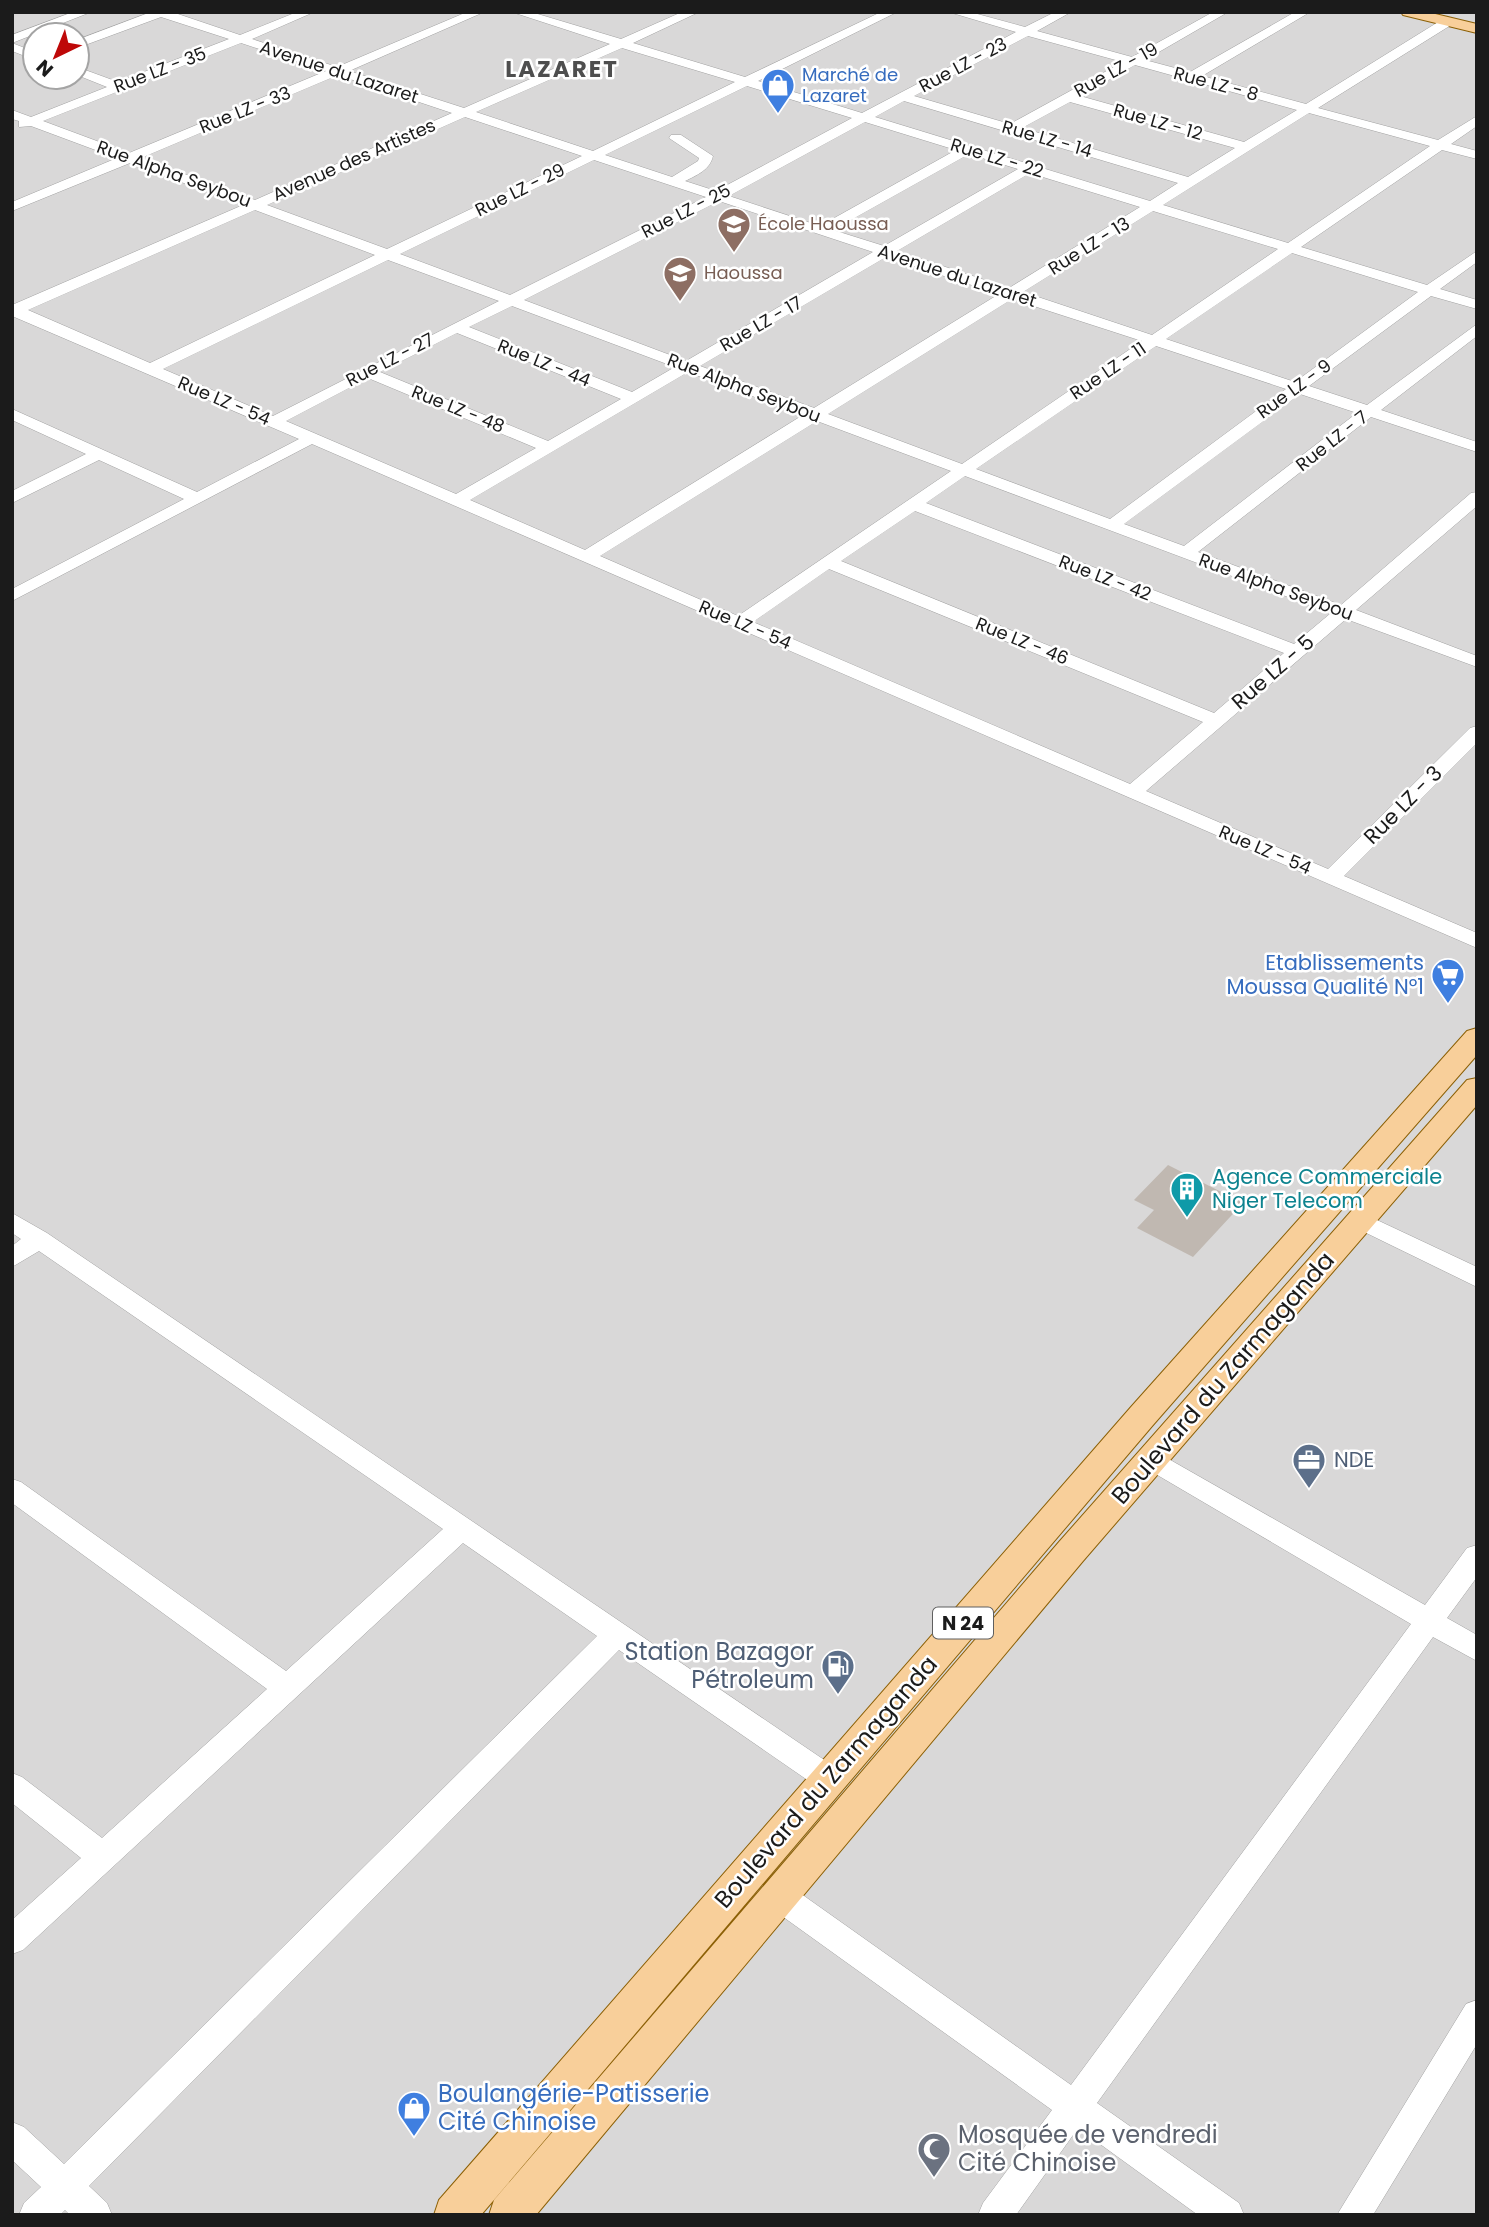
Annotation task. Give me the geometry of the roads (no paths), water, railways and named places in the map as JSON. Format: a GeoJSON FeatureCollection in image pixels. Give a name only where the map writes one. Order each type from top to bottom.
{"type":"FeatureCollection","features":[{"type":"Feature","properties":{"kind":"main road"},"geometry":{"type":"LineString","coordinates":[[1408,12],[1477,29]]}},
{"type":"Feature","properties":{"kind":"main road"},"geometry":{"type":"LineString","coordinates":[[1433,12],[1477,23]]}},
{"type":"Feature","properties":{"kind":"main road","name":"Boulevard du Zarmaganda"},"geometry":{"type":"LineString","coordinates":[[454,2215],[1175,1379],[1477,1037]]}},
{"type":"Feature","properties":{"kind":"main road","name":"Boulevard du Zarmaganda"},"geometry":{"type":"LineString","coordinates":[[509,2215],[1151,1459],[1477,1087]]}},
{"type":"Feature","properties":{"kind":"main road"},"geometry":{"type":"LineString","coordinates":[[881,1718],[913,1737]]}},
{"type":"Feature","properties":{"kind":"street"},"geometry":{"type":"LineString","coordinates":[[12,39],[85,12]]}},
{"type":"Feature","properties":{"kind":"street"},"geometry":{"type":"LineString","coordinates":[[91,39],[159,12]]}},
{"type":"Feature","properties":{"kind":"street","name":"Avenue du Lazaret"},"geometry":{"type":"LineString","coordinates":[[159,12],[1477,447]]}},
{"type":"Feature","properties":{"kind":"street","name":"Rue LZ - 35"},"geometry":{"type":"LineString","coordinates":[[12,128],[308,12]]}},
{"type":"Feature","properties":{"kind":"street","name":"Rue LZ - 33"},"geometry":{"type":"LineString","coordinates":[[12,206],[478,12]]}},
{"type":"Feature","properties":{"kind":"street","name":"Rue LZ - 22"},"geometry":{"type":"LineString","coordinates":[[518,12],[1477,305]]}},
{"type":"Feature","properties":{"kind":"street","name":"Avenue des Artistes"},"geometry":{"type":"LineString","coordinates":[[13,310],[693,12]]}},
{"type":"Feature","properties":{"kind":"street","name":"Rue LZ - 29"},"geometry":{"type":"LineString","coordinates":[[150,369],[891,12]]}},
{"type":"Feature","properties":{"kind":"street","name":"Rue LZ - 8"},"geometry":{"type":"LineString","coordinates":[[955,12],[1477,155]]}},
{"type":"Feature","properties":{"kind":"street","name":"Rue LZ - 23"},"geometry":{"type":"LineString","coordinates":[[861,117],[1065,12]]}},
{"type":"Feature","properties":{"kind":"street","name":"Rue LZ - 19"},"geometry":{"type":"LineString","coordinates":[[1011,128],[1222,12]]}},
{"type":"Feature","properties":{"kind":"street"},"geometry":{"type":"LineString","coordinates":[[1191,77],[1304,12]]}},
{"type":"Feature","properties":{"kind":"street","name":"Rue LZ - 13"},"geometry":{"type":"LineString","coordinates":[[586,557],[1447,22]]}},
{"type":"Feature","properties":{"kind":"street"},"geometry":{"type":"LineString","coordinates":[[91,76],[119,87]]}},
{"type":"Feature","properties":{"kind":"street","name":"Rue LZ - 14"},"geometry":{"type":"LineString","coordinates":[[904,96],[1190,181]]}},
{"type":"Feature","properties":{"kind":"street","name":"Rue LZ - 12"},"geometry":{"type":"LineString","coordinates":[[1068,96],[1247,146]]}},
{"type":"Feature","properties":{"kind":"street","name":"Rue Alpha Seybou"},"geometry":{"type":"LineString","coordinates":[[12,114],[1477,662]]}},
{"type":"Feature","properties":{"kind":"street","name":"Rue LZ - 25"},"geometry":{"type":"LineString","coordinates":[[508,300],[716,196],[861,117]]}},
{"type":"Feature","properties":{"kind":"street","name":"Rue LZ - 11"},"geometry":{"type":"LineString","coordinates":[[739,623],[1477,120]]}},
{"type":"Feature","properties":{"kind":"street"},"geometry":{"type":"LineString","coordinates":[[673,182],[698,169],[705,162],[706,156],[676,138]]}},
{"type":"Feature","properties":{"kind":"street"},"geometry":{"type":"LineString","coordinates":[[821,231],[968,149]]}},
{"type":"Feature","properties":{"kind":"street","name":"Rue LZ - 17"},"geometry":{"type":"LineString","coordinates":[[456,501],[1029,168]]}},
{"type":"Feature","properties":{"kind":"street","name":"Rue LZ - 9"},"geometry":{"type":"LineString","coordinates":[[1112,525],[1477,255]]}},
{"type":"Feature","properties":{"kind":"street","name":"Rue LZ - 27"},"geometry":{"type":"LineString","coordinates":[[273,422],[508,300]]}},
{"type":"Feature","properties":{"kind":"street","name":"Rue LZ - 54"},"geometry":{"type":"LineString","coordinates":[[13,310],[1477,941]]}},
{"type":"Feature","properties":{"kind":"street","name":"Rue LZ - 44"},"geometry":{"type":"LineString","coordinates":[[455,327],[633,398]]}},
{"type":"Feature","properties":{"kind":"street","name":"Rue LZ - 7"},"geometry":{"type":"LineString","coordinates":[[1186,553],[1477,328]]}},
{"type":"Feature","properties":{"kind":"street","name":"Rue LZ - 48"},"geometry":{"type":"LineString","coordinates":[[366,372],[549,447]]}},
{"type":"Feature","properties":{"kind":"street"},"geometry":{"type":"LineString","coordinates":[[12,414],[198,499]]}},
{"type":"Feature","properties":{"kind":"street"},"geometry":{"type":"LineString","coordinates":[[12,596],[312,438]]}},
{"type":"Feature","properties":{"kind":"street"},"geometry":{"type":"LineString","coordinates":[[12,498],[100,453]]}},
{"type":"Feature","properties":{"kind":"street","name":"Rue LZ - 5"},"geometry":{"type":"LineString","coordinates":[[1132,793],[1477,497]]}},
{"type":"Feature","properties":{"kind":"street","name":"Rue LZ - 42"},"geometry":{"type":"LineString","coordinates":[[912,504],[1298,652]]}},
{"type":"Feature","properties":{"kind":"street","name":"Rue LZ - 46"},"geometry":{"type":"LineString","coordinates":[[827,562],[1217,720]]}},
{"type":"Feature","properties":{"kind":"street","name":"Rue LZ - 3"},"geometry":{"type":"LineString","coordinates":[[1330,878],[1477,732]]}},
{"type":"Feature","properties":{"kind":"street"},"geometry":{"type":"LineString","coordinates":[[12,1221],[829,1779]]}},
{"type":"Feature","properties":{"kind":"street"},"geometry":{"type":"LineString","coordinates":[[1362,1221],[1477,1278]]}},
{"type":"Feature","properties":{"kind":"street"},"geometry":{"type":"LineString","coordinates":[[12,1258],[39,1239]]}},
{"type":"Feature","properties":{"kind":"street"},"geometry":{"type":"LineString","coordinates":[[1151,1459],[1477,1649]]}},
{"type":"Feature","properties":{"kind":"street"},"geometry":{"type":"LineString","coordinates":[[12,1489],[288,1688]]}},
{"type":"Feature","properties":{"kind":"street"},"geometry":{"type":"LineString","coordinates":[[12,1940],[462,1528]]}},
{"type":"Feature","properties":{"kind":"street"},"geometry":{"type":"LineString","coordinates":[[995,2215],[1477,1556]]}},
{"type":"Feature","properties":{"kind":"street"},"geometry":{"type":"LineString","coordinates":[[36,2215],[199,2055],[617,1633]]}},
{"type":"Feature","properties":{"kind":"street"},"geometry":{"type":"LineString","coordinates":[[12,1786],[103,1857]]}},
{"type":"Feature","properties":{"kind":"street"},"geometry":{"type":"LineString","coordinates":[[779,1896],[1227,2215]]}},
{"type":"Feature","properties":{"kind":"street"},"geometry":{"type":"LineString","coordinates":[[1354,2215],[1477,2015]]}},
{"type":"Feature","properties":{"kind":"street"},"geometry":{"type":"LineString","coordinates":[[12,2138],[94,2215]]}},
{"type":"Feature","properties":{"kind":"place","name":"Marché de Lazaret"},"geometry":{"type":"Point","coordinates":[778,115]}},
{"type":"Feature","properties":{"kind":"place","name":"École Haoussa"},"geometry":{"type":"Point","coordinates":[734,254]}},
{"type":"Feature","properties":{"kind":"place","name":"Haoussa"},"geometry":{"type":"Point","coordinates":[680,303]}},
{"type":"Feature","properties":{"kind":"place","name":"Etablissements Moussa Qualité N°1"},"geometry":{"type":"Point","coordinates":[1448,1005]}},
{"type":"Feature","properties":{"kind":"place","name":"Agence Commerciale Niger Telecom"},"geometry":{"type":"Point","coordinates":[1187,1219]}},
{"type":"Feature","properties":{"kind":"place","name":"NDE"},"geometry":{"type":"Point","coordinates":[1309,1490]}},
{"type":"Feature","properties":{"kind":"place","name":"Station Bazagor Pétroleum"},"geometry":{"type":"Point","coordinates":[838,1696]}},
{"type":"Feature","properties":{"kind":"place","name":"Boulangérie-Patisserie Cité Chinoise"},"geometry":{"type":"Point","coordinates":[414,2138]}},
{"type":"Feature","properties":{"kind":"place","name":"Mosquée de vendredi Cité Chinoise"},"geometry":{"type":"Point","coordinates":[934,2179]}},
{"type":"Feature","properties":{"kind":"district","name":"LAZARET"},"geometry":{"type":"Point","coordinates":[562,69]}}]}
